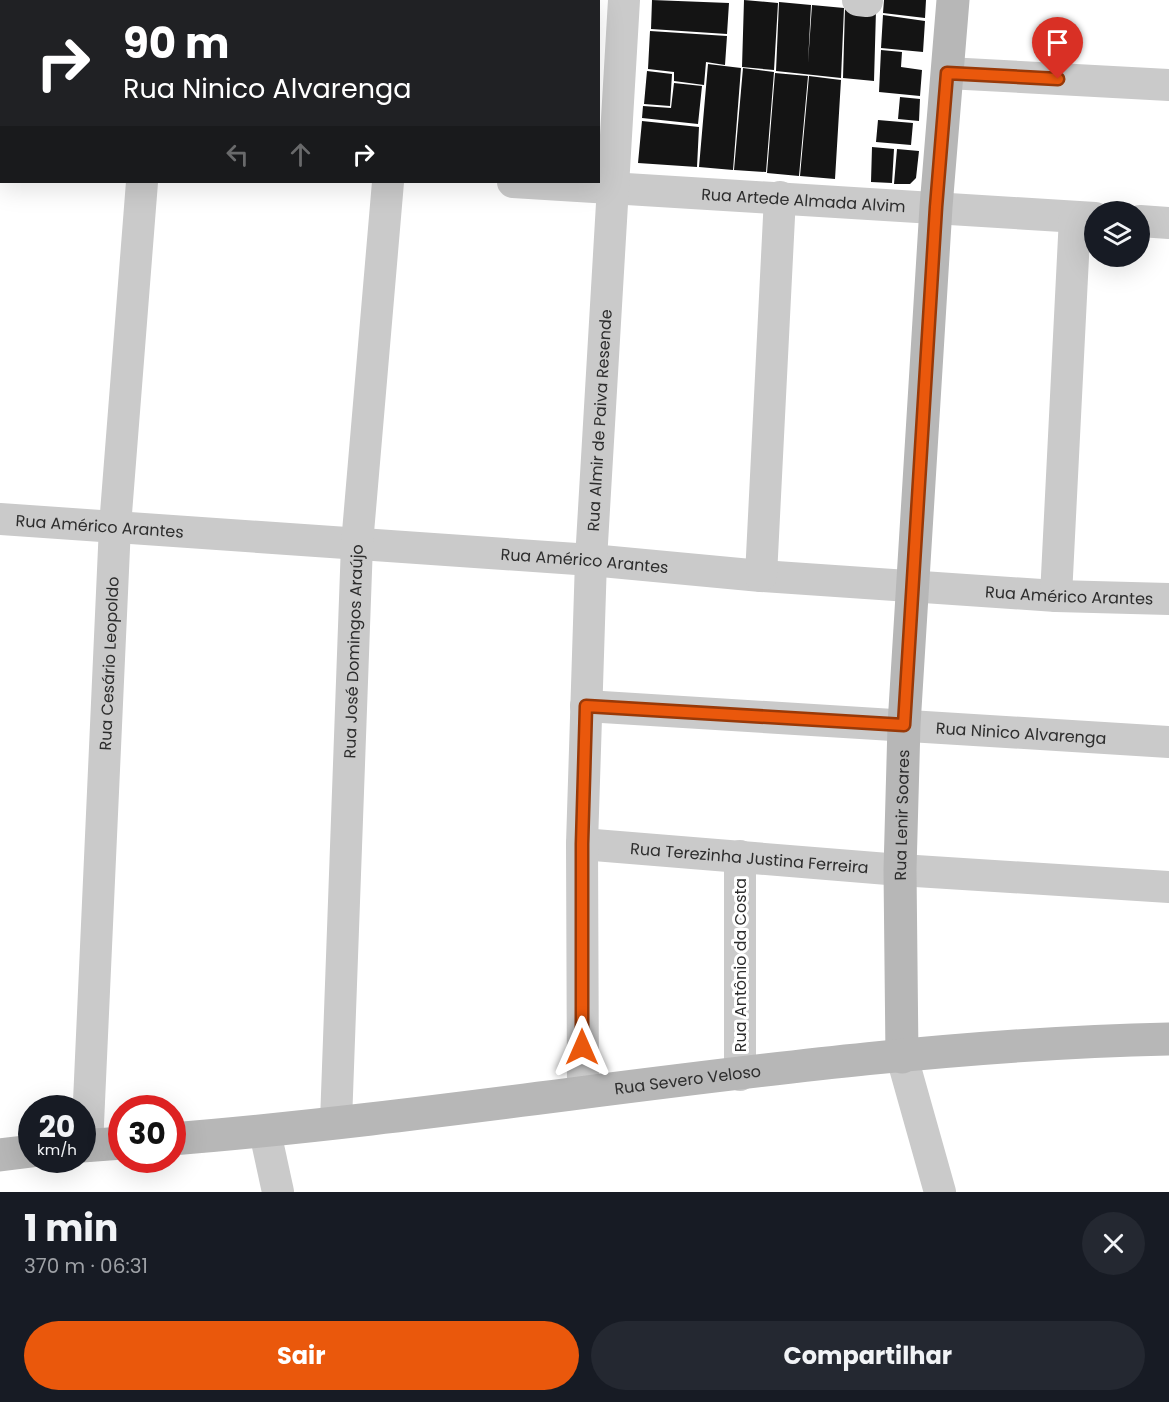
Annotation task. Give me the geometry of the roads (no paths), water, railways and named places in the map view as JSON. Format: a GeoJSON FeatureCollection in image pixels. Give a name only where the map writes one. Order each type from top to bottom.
{"type":"FeatureCollection","features":[{"type":"Feature","properties":{"kind":"street","name":"Rua Almir de Paiva Resende"},"geometry":{"type":"LineString","coordinates":[[583,1092],[582,844],[591,560],[624,0]]}},
{"type":"Feature","properties":{"kind":"street"},"geometry":{"type":"LineString","coordinates":[[858,0],[867,1]]}},
{"type":"Feature","properties":{"kind":"street","name":"Rua Lenir Soares"},"geometry":{"type":"LineString","coordinates":[[902,1057],[900,870],[904,725],[936,207],[953,0]]}},
{"type":"Feature","properties":{"kind":"street"},"geometry":{"type":"LineString","coordinates":[[947,73],[1169,84]]}},
{"type":"Feature","properties":{"kind":"street","name":"Rua Cesário Leopoldo"},"geometry":{"type":"LineString","coordinates":[[87,1095],[115,526],[142,183]]}},
{"type":"Feature","properties":{"kind":"street","name":"Rua José Domingos Araújo"},"geometry":{"type":"LineString","coordinates":[[336,1122],[357,544],[388,183]]}},
{"type":"Feature","properties":{"kind":"street","name":"Rua Artede Almada Alvim"},"geometry":{"type":"LineString","coordinates":[[530,183],[1084,218]]}},
{"type":"Feature","properties":{"kind":"street"},"geometry":{"type":"LineString","coordinates":[[761,576],[780,197]]}},
{"type":"Feature","properties":{"kind":"street"},"geometry":{"type":"LineString","coordinates":[[1150,222],[1169,223]]}},
{"type":"Feature","properties":{"kind":"street"},"geometry":{"type":"LineString","coordinates":[[1056,597],[1084,231]]}},
{"type":"Feature","properties":{"kind":"street","name":"Rua Américo Arantes"},"geometry":{"type":"LineString","coordinates":[[0,519],[591,560],[761,576],[1056,597],[1169,599]]}},
{"type":"Feature","properties":{"kind":"street","name":"Rua Ninico Alvarenga"},"geometry":{"type":"LineString","coordinates":[[586,706],[1169,742]]}},
{"type":"Feature","properties":{"kind":"street","name":"Rua Terezinha Justina Ferreira"},"geometry":{"type":"LineString","coordinates":[[582,844],[900,870],[1169,887]]}},
{"type":"Feature","properties":{"kind":"street","name":"Rua Antônio da Costa"},"geometry":{"type":"LineString","coordinates":[[740,856],[740,1075]]}},
{"type":"Feature","properties":{"kind":"street","name":"Rua Severo Veloso"},"geometry":{"type":"LineString","coordinates":[[186,1138],[265,1132],[583,1092],[902,1057],[1169,1039]]}},
{"type":"Feature","properties":{"kind":"street"},"geometry":{"type":"LineString","coordinates":[[902,1057],[940,1192]]}},
{"type":"Feature","properties":{"kind":"street"},"geometry":{"type":"LineString","coordinates":[[265,1132],[278,1192]]}},
{"type":"Feature","properties":{"kind":"street"},"geometry":{"type":"LineString","coordinates":[[0,1155],[18,1153]]}}]}
